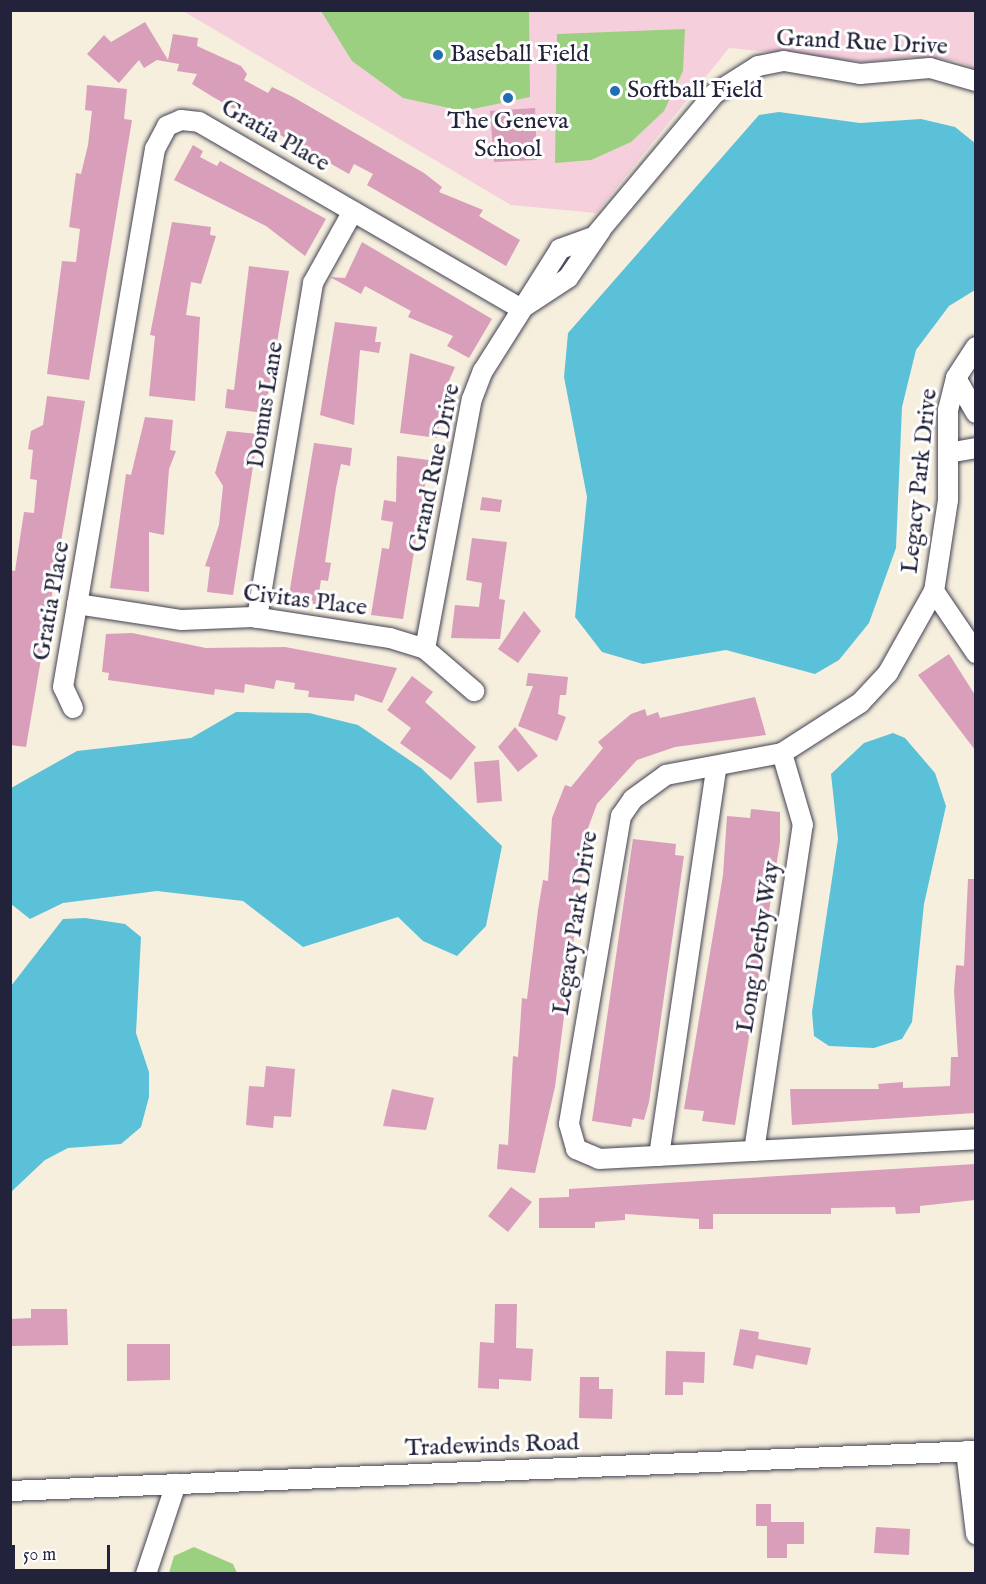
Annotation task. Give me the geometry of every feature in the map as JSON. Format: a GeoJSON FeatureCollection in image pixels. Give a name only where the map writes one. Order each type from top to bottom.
{"type":"FeatureCollection","features":[{"type":"Feature","properties":{"kind":"street","name":"Grand Rue Drive"},"geometry":{"type":"LineString","coordinates":[[425,649],[467,415],[483,371],[560,249],[601,230],[714,94],[758,66],[784,61],[860,74],[930,68],[975,81]]}},
{"type":"Feature","properties":{"kind":"street","name":"Gratia Place"},"geometry":{"type":"LineString","coordinates":[[73,708],[63,687],[120,349],[155,149],[174,122],[199,122],[521,309]]}},
{"type":"Feature","properties":{"kind":"street","name":"Domus Lane"},"geometry":{"type":"LineString","coordinates":[[257,618],[313,282],[353,211]]}},
{"type":"Feature","properties":{"kind":"street","name":"Legacy Park Drive"},"geometry":{"type":"LineString","coordinates":[[975,347],[956,378],[948,453],[945,535],[934,591],[888,673],[860,703],[782,753],[716,769],[666,775],[633,799],[621,816],[571,1113],[570,1138],[585,1156],[659,1156],[975,1138]]}},
{"type":"Feature","properties":{"kind":"street"},"geometry":{"type":"LineString","coordinates":[[956,378],[975,413]]}},
{"type":"Feature","properties":{"kind":"street"},"geometry":{"type":"LineString","coordinates":[[948,453],[975,448]]}},
{"type":"Feature","properties":{"kind":"street"},"geometry":{"type":"LineString","coordinates":[[934,591],[975,653]]}},
{"type":"Feature","properties":{"kind":"street","name":"Civitas Place"},"geometry":{"type":"LineString","coordinates":[[77,604],[182,620],[257,618],[390,638],[425,649],[474,691]]}},
{"type":"Feature","properties":{"kind":"street","name":"Long Derby Way"},"geometry":{"type":"LineString","coordinates":[[754,1151],[803,825],[782,753]]}},
{"type":"Feature","properties":{"kind":"street"},"geometry":{"type":"LineString","coordinates":[[659,1156],[716,769]]}},
{"type":"Feature","properties":{"kind":"street"},"geometry":{"type":"LineString","coordinates":[[970,1451],[975,1534]]}},
{"type":"Feature","properties":{"kind":"street","name":"Tradewinds Road"},"geometry":{"type":"LineString","coordinates":[[10,1491],[970,1451]]}},
{"type":"Feature","properties":{"kind":"street"},"geometry":{"type":"LineString","coordinates":[[146,1574],[176,1484]]}},
{"type":"Feature","properties":{"kind":"shaded area","name":"The Geneva School"},"geometry":{"type":"Polygon","coordinates":[[[183,11],[975,11],[975,68],[957,61],[909,57],[866,62],[729,48],[596,213],[511,205],[183,11]]]}},
{"type":"Feature","properties":{"kind":"green space","name":"Baseball Field"},"geometry":{"type":"Polygon","coordinates":[[[321,11],[529,11],[530,97],[463,111],[403,98],[352,61],[321,11]]]}},
{"type":"Feature","properties":{"kind":"green space","name":"Softball Field"},"geometry":{"type":"Polygon","coordinates":[[[685,29],[683,71],[664,111],[631,142],[591,160],[555,163],[557,34],[685,29]]]}},
{"type":"Feature","properties":{"kind":"green space"},"geometry":{"type":"Polygon","coordinates":[[[194,1547],[233,1564],[237,1573],[169,1573],[174,1556],[194,1547]]]}},
{"type":"Feature","properties":{"kind":"water"},"geometry":{"type":"Polygon","coordinates":[[[779,112],[860,123],[921,119],[955,127],[975,143],[975,290],[949,306],[916,350],[902,407],[896,548],[869,623],[839,660],[815,674],[726,650],[643,664],[602,652],[575,617],[587,497],[564,377],[568,333],[759,115],[779,112]]]}},
{"type":"Feature","properties":{"kind":"water"},"geometry":{"type":"Polygon","coordinates":[[[236,712],[309,713],[358,725],[421,768],[502,846],[486,926],[457,956],[423,941],[398,917],[303,947],[243,901],[157,891],[63,903],[30,919],[11,904],[11,788],[77,751],[191,738],[236,712]]]}},
{"type":"Feature","properties":{"kind":"water"},"geometry":{"type":"Polygon","coordinates":[[[893,733],[905,738],[935,773],[946,806],[924,904],[912,1022],[902,1039],[874,1048],[829,1046],[814,1036],[812,1012],[838,839],[831,774],[864,743],[893,733]]]}},
{"type":"Feature","properties":{"kind":"water"},"geometry":{"type":"Polygon","coordinates":[[[85,918],[125,924],[141,937],[136,1033],[149,1072],[149,1097],[141,1127],[121,1144],[68,1148],[45,1160],[11,1192],[11,986],[63,919],[85,918]]]}},
{"type":"Feature","properties":{"kind":"building"},"geometry":{"type":"Polygon","coordinates":[[[145,22],[168,60],[173,34],[198,38],[197,46],[241,66],[247,74],[244,80],[268,93],[272,87],[293,97],[424,173],[442,187],[439,192],[483,210],[479,216],[520,240],[506,266],[367,185],[373,174],[354,164],[349,174],[213,97],[192,84],[197,74],[177,71],[179,64],[157,60],[144,68],[139,60],[119,83],[87,54],[104,35],[111,42],[145,22]]]}},
{"type":"Feature","properties":{"kind":"building"},"geometry":{"type":"Polygon","coordinates":[[[87,85],[127,89],[124,119],[132,120],[89,380],[47,374],[62,261],[76,262],[80,229],[69,227],[76,173],[81,174],[88,145],[92,111],[85,110],[87,85]]]}},
{"type":"Feature","properties":{"kind":"building"},"geometry":{"type":"Polygon","coordinates":[[[535,108],[537,160],[494,162],[490,111],[535,108]]]}},
{"type":"Feature","properties":{"kind":"building"},"geometry":{"type":"Polygon","coordinates":[[[193,145],[203,151],[200,157],[217,166],[220,161],[326,219],[305,256],[266,226],[174,180],[193,145]]]}},
{"type":"Feature","properties":{"kind":"building"},"geometry":{"type":"Polygon","coordinates":[[[172,222],[211,227],[210,235],[216,236],[201,284],[191,282],[186,315],[200,317],[195,401],[149,396],[155,336],[150,335],[172,222]]]}},
{"type":"Feature","properties":{"kind":"building"},"geometry":{"type":"Polygon","coordinates":[[[362,242],[492,319],[469,358],[447,346],[453,336],[408,317],[411,311],[365,286],[361,294],[330,277],[345,278],[362,242]]]}},
{"type":"Feature","properties":{"kind":"building"},"geometry":{"type":"Polygon","coordinates":[[[249,266],[289,271],[265,413],[225,408],[227,389],[234,390],[249,266]]]}},
{"type":"Feature","properties":{"kind":"building"},"geometry":{"type":"Polygon","coordinates":[[[335,322],[377,327],[375,342],[381,342],[379,353],[360,350],[354,425],[320,415],[335,322]]]}},
{"type":"Feature","properties":{"kind":"building"},"geometry":{"type":"Polygon","coordinates":[[[410,353],[455,367],[445,390],[437,438],[400,433],[410,353]]]}},
{"type":"Feature","properties":{"kind":"building"},"geometry":{"type":"Polygon","coordinates":[[[47,396],[85,401],[26,747],[10,745],[10,570],[15,571],[24,512],[34,513],[37,480],[30,479],[33,450],[28,449],[31,431],[43,425],[47,396]]]}},
{"type":"Feature","properties":{"kind":"building"},"geometry":{"type":"Polygon","coordinates":[[[145,417],[173,420],[170,450],[176,451],[169,469],[164,535],[149,532],[149,592],[110,588],[126,474],[131,475],[145,417]]]}},
{"type":"Feature","properties":{"kind":"building"},"geometry":{"type":"Polygon","coordinates":[[[227,431],[258,434],[233,595],[207,592],[210,567],[205,566],[219,525],[223,486],[215,473],[227,431]]]}},
{"type":"Feature","properties":{"kind":"building"},"geometry":{"type":"Polygon","coordinates":[[[314,443],[352,448],[350,466],[341,464],[325,562],[331,563],[328,581],[321,580],[317,605],[289,595],[314,443]]]}},
{"type":"Feature","properties":{"kind":"building"},"geometry":{"type":"Polygon","coordinates":[[[397,456],[429,460],[403,619],[371,615],[382,548],[389,549],[393,522],[381,520],[384,500],[396,502],[397,456]]]}},
{"type":"Feature","properties":{"kind":"building"},"geometry":{"type":"Polygon","coordinates":[[[482,497],[502,500],[500,512],[480,510],[482,497]]]}},
{"type":"Feature","properties":{"kind":"building"},"geometry":{"type":"Polygon","coordinates":[[[472,538],[507,542],[499,599],[505,600],[500,639],[451,638],[455,605],[479,607],[482,583],[466,580],[472,538]]]}},
{"type":"Feature","properties":{"kind":"building"},"geometry":{"type":"Polygon","coordinates":[[[524,611],[541,631],[518,663],[498,649],[524,611]]]}},
{"type":"Feature","properties":{"kind":"building"},"geometry":{"type":"Polygon","coordinates":[[[132,633],[206,648],[285,647],[397,668],[382,703],[355,694],[354,701],[308,697],[309,691],[294,689],[295,683],[276,680],[274,689],[245,684],[244,693],[215,689],[214,695],[108,680],[109,673],[102,672],[106,634],[132,633]]]}},
{"type":"Feature","properties":{"kind":"building"},"geometry":{"type":"Polygon","coordinates":[[[949,654],[975,695],[975,750],[918,675],[949,654]]]}},
{"type":"Feature","properties":{"kind":"building"},"geometry":{"type":"Polygon","coordinates":[[[528,673],[568,677],[566,695],[560,695],[558,714],[566,717],[557,741],[518,726],[533,686],[526,686],[528,673]]]}},
{"type":"Feature","properties":{"kind":"building"},"geometry":{"type":"Polygon","coordinates":[[[412,676],[433,692],[425,702],[476,747],[451,780],[400,743],[411,728],[387,710],[412,676]]]}},
{"type":"Feature","properties":{"kind":"building"},"geometry":{"type":"Polygon","coordinates":[[[755,697],[766,735],[675,747],[637,760],[597,804],[588,828],[555,1087],[535,1173],[497,1169],[499,1144],[508,1145],[513,1056],[518,1057],[522,998],[527,999],[543,880],[548,881],[552,818],[565,785],[571,787],[603,748],[598,742],[631,714],[645,709],[647,716],[658,712],[660,718],[755,697]]]}},
{"type":"Feature","properties":{"kind":"building"},"geometry":{"type":"Polygon","coordinates":[[[515,727],[538,756],[518,772],[498,747],[515,727]]]}},
{"type":"Feature","properties":{"kind":"building"},"geometry":{"type":"Polygon","coordinates":[[[499,760],[502,801],[477,803],[474,762],[499,760]]]}},
{"type":"Feature","properties":{"kind":"building"},"geometry":{"type":"Polygon","coordinates":[[[751,809],[780,812],[780,842],[735,1125],[702,1121],[704,1111],[684,1109],[723,875],[727,816],[750,818],[751,809]]]}},
{"type":"Feature","properties":{"kind":"building"},"geometry":{"type":"Polygon","coordinates":[[[633,839],[676,844],[675,855],[684,856],[649,1102],[644,1120],[633,1118],[631,1127],[592,1121],[633,839]]]}},
{"type":"Feature","properties":{"kind":"building"},"geometry":{"type":"Polygon","coordinates":[[[968,879],[975,879],[975,1113],[792,1125],[790,1089],[879,1089],[878,1084],[903,1082],[903,1088],[950,1086],[951,1057],[958,1057],[954,991],[956,965],[964,966],[968,879]]]}},
{"type":"Feature","properties":{"kind":"building"},"geometry":{"type":"Polygon","coordinates":[[[266,1066],[295,1069],[291,1117],[274,1116],[273,1128],[246,1125],[249,1086],[264,1087],[266,1066]]]}},
{"type":"Feature","properties":{"kind":"building"},"geometry":{"type":"Polygon","coordinates":[[[392,1089],[434,1098],[426,1130],[383,1126],[392,1089]]]}},
{"type":"Feature","properties":{"kind":"building"},"geometry":{"type":"Polygon","coordinates":[[[975,1164],[975,1200],[920,1206],[920,1213],[896,1214],[895,1207],[831,1208],[831,1214],[713,1214],[713,1229],[699,1229],[699,1219],[625,1214],[625,1220],[595,1222],[595,1228],[539,1228],[539,1198],[569,1197],[569,1189],[975,1164]]]}},
{"type":"Feature","properties":{"kind":"building"},"geometry":{"type":"Polygon","coordinates":[[[511,1187],[532,1202],[508,1232],[488,1216],[511,1187]]]}},
{"type":"Feature","properties":{"kind":"building"},"geometry":{"type":"Polygon","coordinates":[[[495,1304],[517,1304],[516,1348],[533,1349],[531,1381],[499,1379],[499,1389],[478,1388],[480,1342],[494,1343],[495,1304]]]}},
{"type":"Feature","properties":{"kind":"building"},"geometry":{"type":"Polygon","coordinates":[[[31,1309],[67,1309],[68,1345],[10,1346],[10,1319],[31,1318],[31,1309]]]}},
{"type":"Feature","properties":{"kind":"building"},"geometry":{"type":"Polygon","coordinates":[[[740,1329],[759,1332],[758,1339],[811,1348],[807,1365],[756,1355],[753,1369],[733,1365],[740,1329]]]}},
{"type":"Feature","properties":{"kind":"building"},"geometry":{"type":"Polygon","coordinates":[[[127,1344],[170,1344],[170,1380],[127,1381],[127,1344]]]}},
{"type":"Feature","properties":{"kind":"building"},"geometry":{"type":"Polygon","coordinates":[[[666,1351],[705,1352],[704,1383],[683,1382],[683,1395],[665,1395],[666,1351]]]}},
{"type":"Feature","properties":{"kind":"building"},"geometry":{"type":"Polygon","coordinates":[[[580,1377],[599,1377],[599,1389],[613,1389],[612,1419],[579,1418],[580,1377]]]}},
{"type":"Feature","properties":{"kind":"building"},"geometry":{"type":"Polygon","coordinates":[[[756,1504],[771,1504],[771,1522],[804,1522],[804,1544],[787,1544],[787,1558],[767,1558],[767,1526],[756,1526],[756,1504]]]}},
{"type":"Feature","properties":{"kind":"building"},"geometry":{"type":"Polygon","coordinates":[[[876,1527],[910,1529],[909,1555],[874,1553],[876,1527]]]}},
{"type":"Feature","properties":{"kind":"place","name":"Baseball Field"},"geometry":{"type":"Point","coordinates":[438,55]}},
{"type":"Feature","properties":{"kind":"place","name":"Softball Field"},"geometry":{"type":"Point","coordinates":[615,91]}},
{"type":"Feature","properties":{"kind":"place","name":"The Geneva School"},"geometry":{"type":"Point","coordinates":[508,98]}}]}
